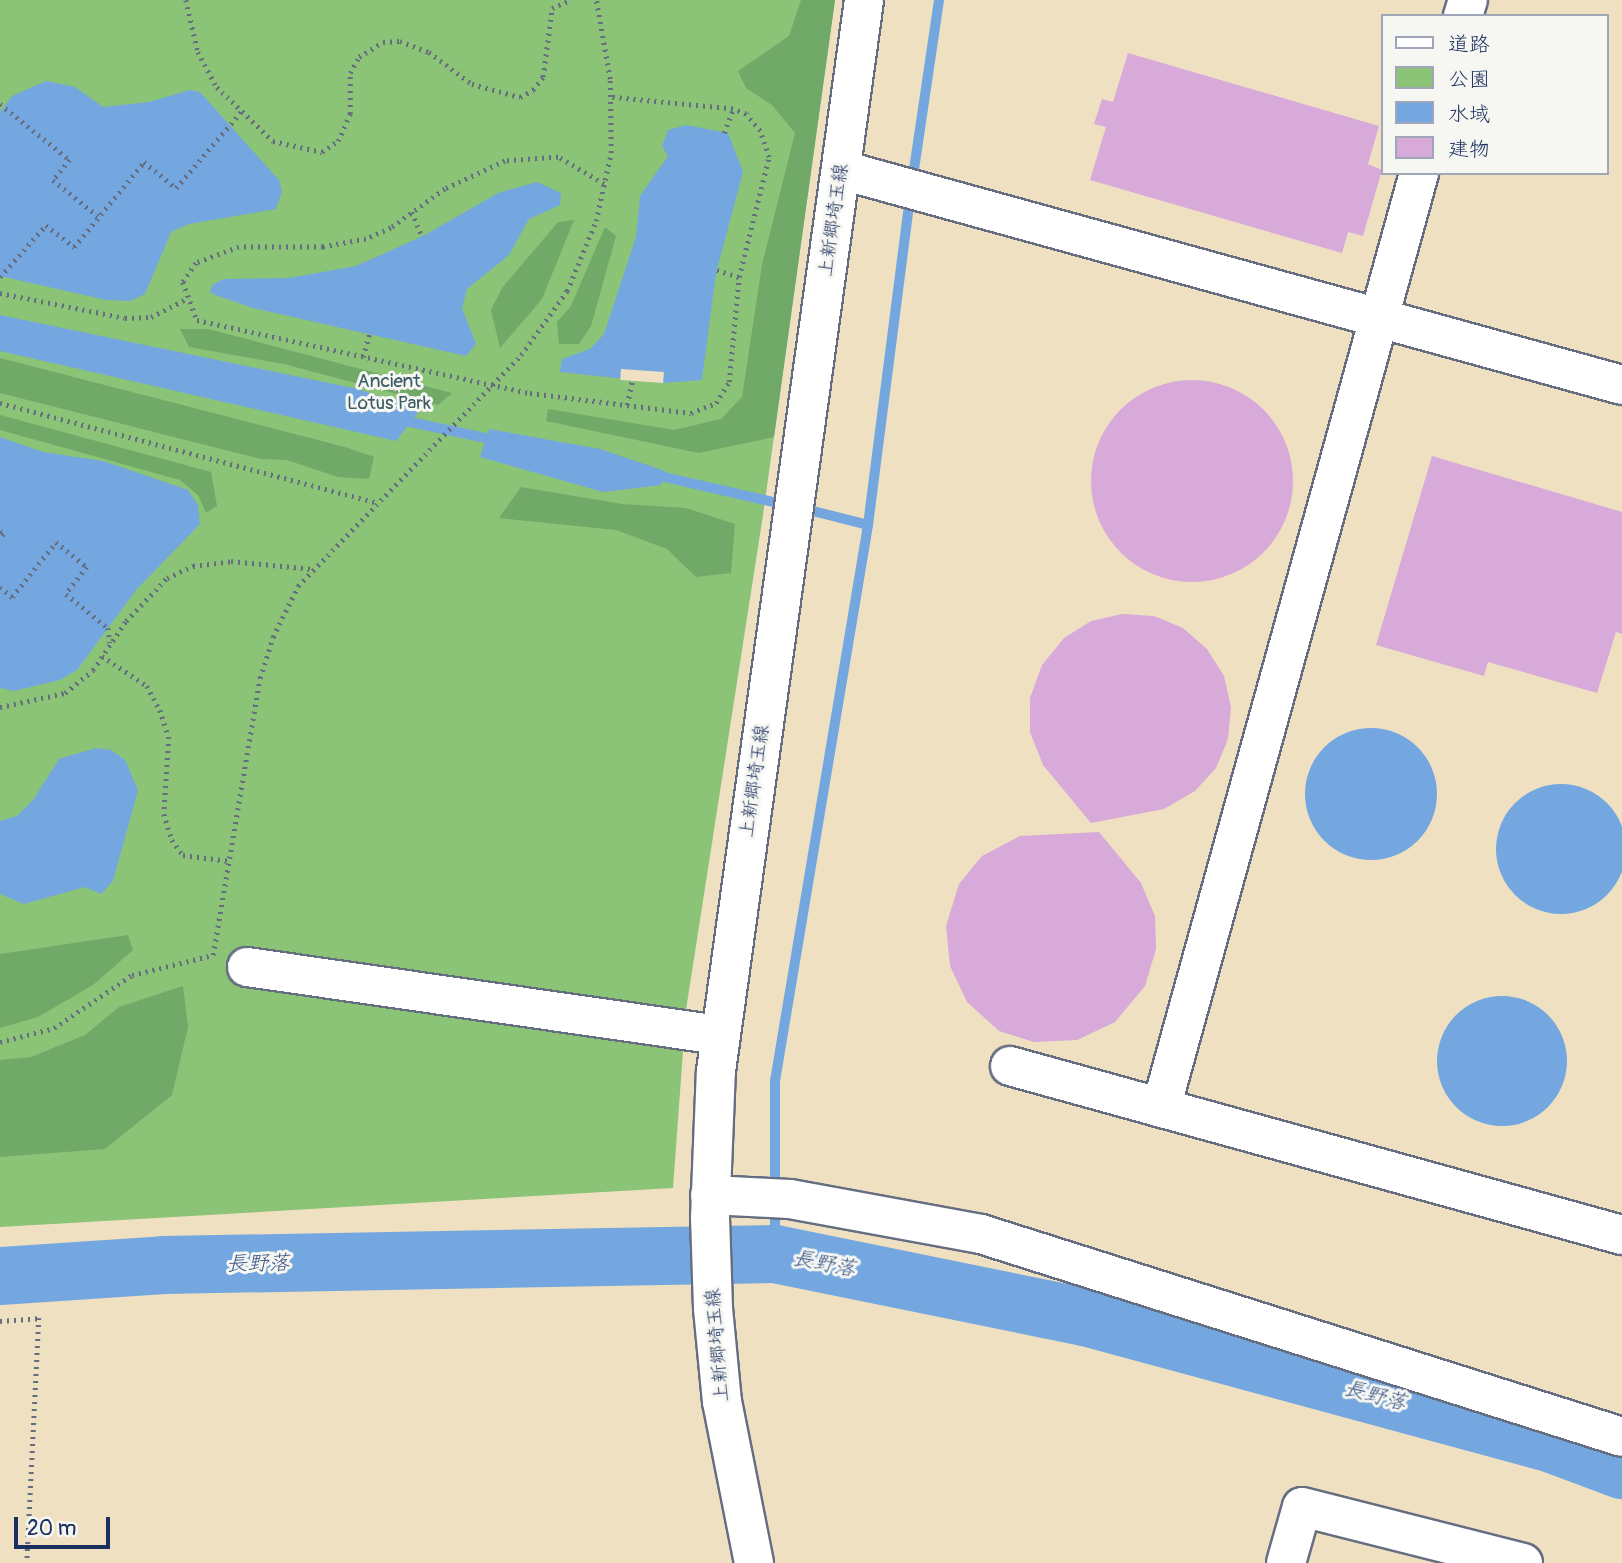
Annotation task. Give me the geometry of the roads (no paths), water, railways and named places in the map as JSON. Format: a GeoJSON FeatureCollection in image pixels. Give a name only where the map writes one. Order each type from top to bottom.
{"type":"FeatureCollection","features":[{"type":"Feature","properties":{"kind":"main road","name":"上新郷埼玉線"},"geometry":{"type":"LineString","coordinates":[[754,1563],[722,1402],[713,1308],[710,1207],[720,1035],[864,0]]}},
{"type":"Feature","properties":{"kind":"main road"},"geometry":{"type":"LineString","coordinates":[[842,170],[1622,385]]}},
{"type":"Feature","properties":{"kind":"main road"},"geometry":{"type":"LineString","coordinates":[[1161,1108],[1418,175]]}},
{"type":"Feature","properties":{"kind":"main road"},"geometry":{"type":"LineString","coordinates":[[247,967],[720,1035]]}},
{"type":"Feature","properties":{"kind":"main road"},"geometry":{"type":"LineString","coordinates":[[1010,1066],[1622,1235]]}},
{"type":"Feature","properties":{"kind":"main road"},"geometry":{"type":"LineString","coordinates":[[710,1207],[752,1195],[790,1199],[981,1234],[1622,1437]]}},
{"type":"Feature","properties":{"kind":"main road"},"geometry":{"type":"LineString","coordinates":[[1286,1563],[1302,1507],[1415,1550],[1523,1563]]}},
{"type":"Feature","properties":{"kind":"water"},"geometry":{"type":"Polygon","coordinates":[[[46,81],[75,87],[103,107],[149,102],[190,90],[200,92],[279,180],[282,192],[276,209],[189,224],[171,232],[145,294],[130,301],[106,300],[0,276],[0,112],[12,96],[46,81]]]}},
{"type":"Feature","properties":{"kind":"water"},"geometry":{"type":"Polygon","coordinates":[[[686,125],[728,133],[743,172],[716,273],[702,380],[663,383],[560,372],[562,359],[590,349],[604,334],[636,237],[640,196],[668,156],[662,146],[668,130],[686,125]]]}},
{"type":"Feature","properties":{"kind":"water"},"geometry":{"type":"Polygon","coordinates":[[[537,182],[561,193],[560,205],[529,219],[509,255],[467,289],[462,308],[476,344],[466,356],[253,308],[210,293],[212,285],[224,279],[289,278],[356,266],[425,235],[498,193],[537,182]]]}},
{"type":"Feature","properties":{"kind":"water"},"geometry":{"type":"Polygon","coordinates":[[[0,315],[358,389],[420,410],[396,441],[0,351],[0,315]]]}},
{"type":"Feature","properties":{"kind":"water"},"geometry":{"type":"Polygon","coordinates":[[[489,429],[600,449],[665,471],[661,485],[603,492],[480,457],[489,429]]]}},
{"type":"Feature","properties":{"kind":"water"},"geometry":{"type":"Polygon","coordinates":[[[0,437],[43,452],[103,461],[188,490],[198,505],[200,524],[136,590],[77,670],[60,680],[14,691],[0,688],[0,437]]]}},
{"type":"Feature","properties":{"kind":"water"},"geometry":{"type":"Polygon","coordinates":[[[1371,728],[1396,733],[1418,747],[1432,769],[1437,794],[1432,819],[1418,841],[1396,855],[1371,860],[1346,855],[1324,841],[1310,819],[1305,794],[1310,769],[1324,747],[1346,733],[1371,728]]]}},
{"type":"Feature","properties":{"kind":"water"},"geometry":{"type":"Polygon","coordinates":[[[96,748],[111,750],[125,760],[138,790],[113,881],[101,894],[85,887],[24,904],[0,894],[0,821],[17,816],[33,800],[59,759],[96,748]]]}},
{"type":"Feature","properties":{"kind":"water"},"geometry":{"type":"Polygon","coordinates":[[[1561,784],[1586,789],[1607,803],[1621,824],[1621,874],[1607,895],[1586,909],[1561,914],[1536,909],[1515,895],[1501,874],[1496,849],[1501,824],[1515,803],[1536,789],[1561,784]]]}},
{"type":"Feature","properties":{"kind":"water"},"geometry":{"type":"Polygon","coordinates":[[[1502,996],[1527,1001],[1548,1015],[1562,1036],[1567,1061],[1562,1086],[1548,1107],[1527,1121],[1502,1126],[1477,1121],[1456,1107],[1442,1086],[1437,1061],[1442,1036],[1456,1015],[1477,1001],[1502,996]]]}},
{"type":"Feature","properties":{"kind":"waterway"},"geometry":{"type":"LineString","coordinates":[[912,183],[939,0]]}},
{"type":"Feature","properties":{"kind":"waterway"},"geometry":{"type":"LineString","coordinates":[[775,1191],[775,1081],[868,525],[910,198]]}},
{"type":"Feature","properties":{"kind":"waterway"},"geometry":{"type":"LineString","coordinates":[[401,420],[499,441]]}},
{"type":"Feature","properties":{"kind":"waterway"},"geometry":{"type":"LineString","coordinates":[[651,474],[786,505]]}},
{"type":"Feature","properties":{"kind":"waterway"},"geometry":{"type":"LineString","coordinates":[[801,508],[868,525]]}},
{"type":"Feature","properties":{"kind":"waterway"},"geometry":{"type":"LineString","coordinates":[[775,1206],[775,1254]]}},
{"type":"Feature","properties":{"kind":"waterway","name":"長野落"},"geometry":{"type":"LineString","coordinates":[[0,1276],[164,1265],[775,1254],[1085,1317],[1555,1445],[1622,1470]]}},
{"type":"Feature","properties":{"kind":"park label","name":"Ancient Lotus Park"},"geometry":{"type":"Point","coordinates":[389,393]}}]}
